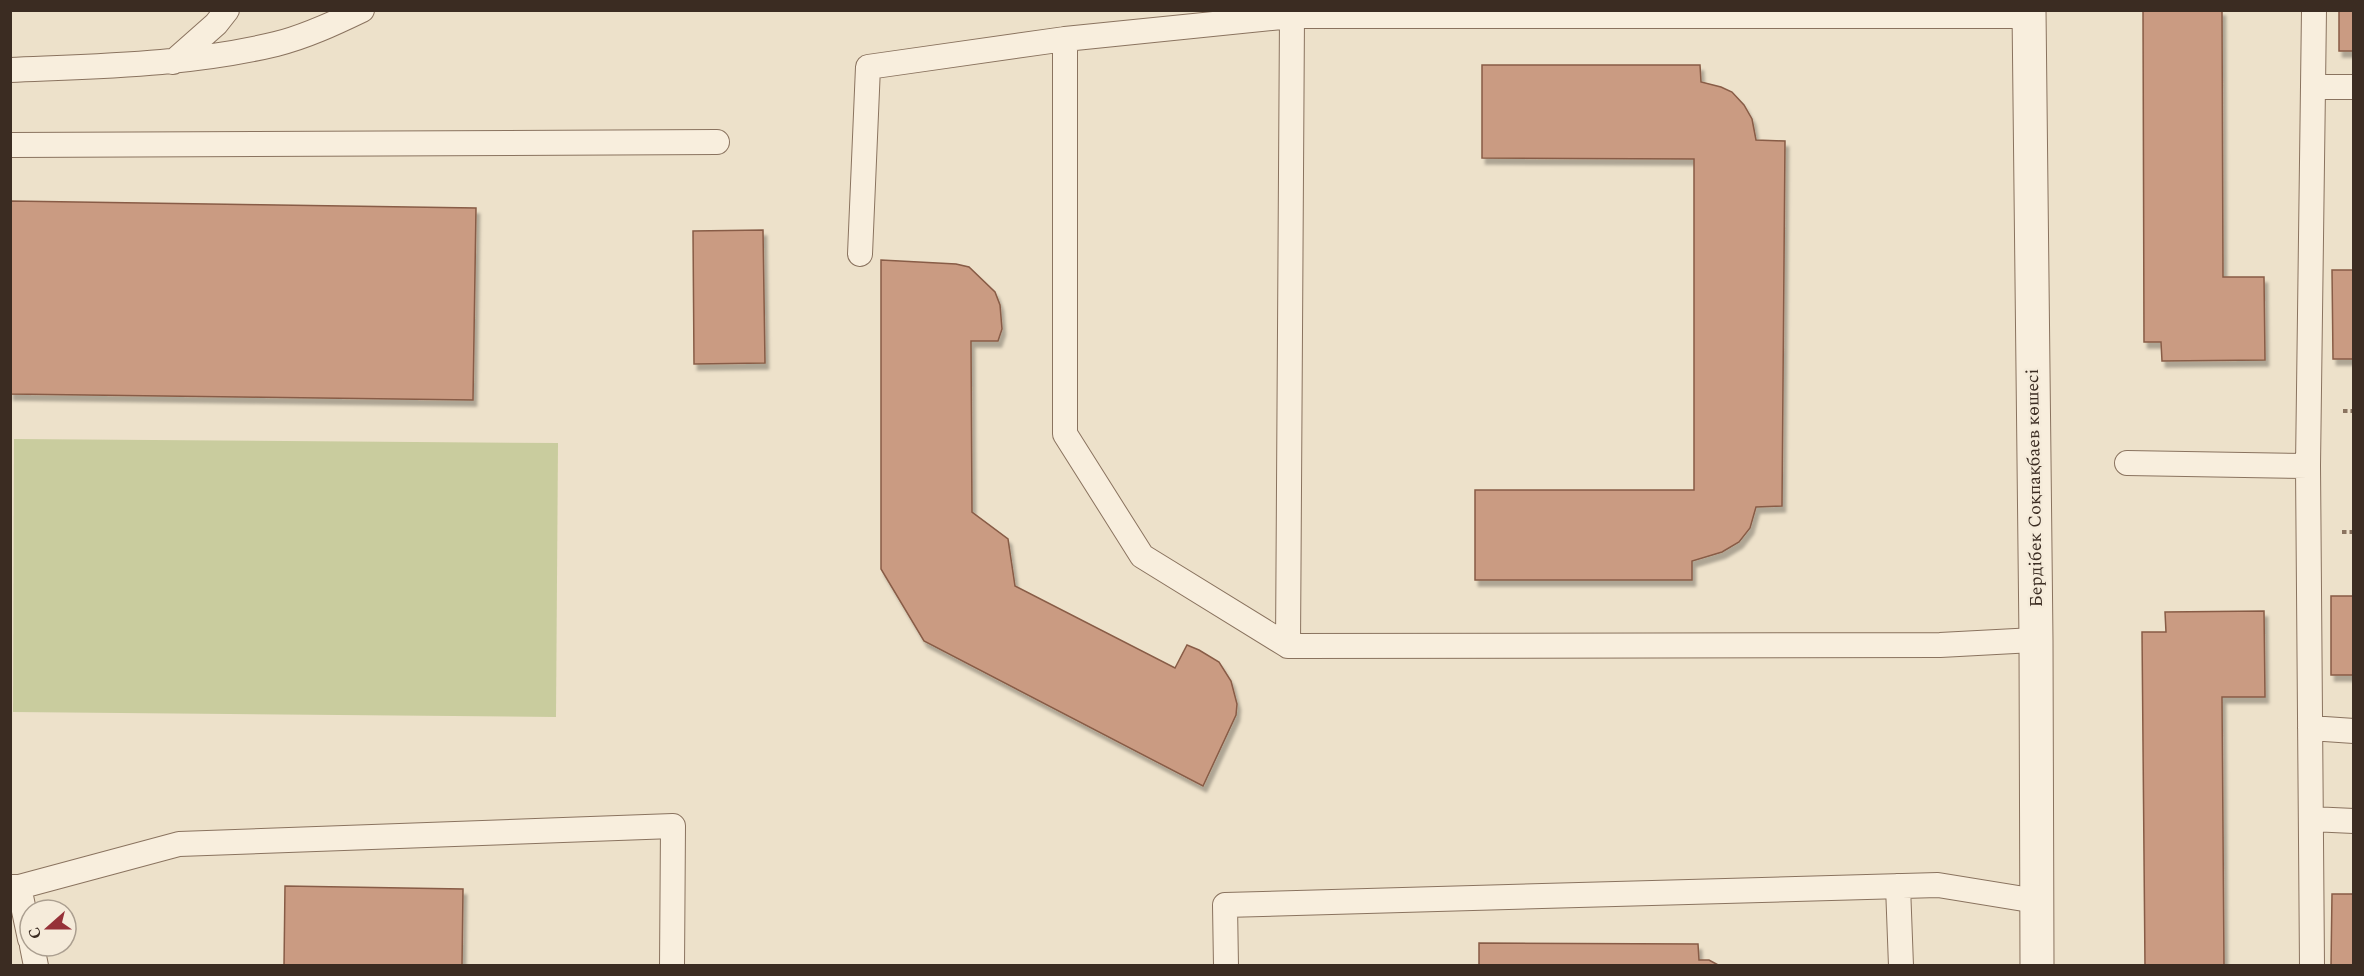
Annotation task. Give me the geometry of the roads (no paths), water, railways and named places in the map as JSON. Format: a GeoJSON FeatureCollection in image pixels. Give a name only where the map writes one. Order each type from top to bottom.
{"type":"FeatureCollection","features":[{"type":"Feature","properties":{"kind":"street","name":"Бердібек Соқпақбаев көшесі"},"geometry":{"type":"LineString","coordinates":[[2029,13],[2037,966]]}},
{"type":"Feature","properties":{"kind":"lane"},"geometry":{"type":"LineString","coordinates":[[173,62],[216,24],[227,10]]}},
{"type":"Feature","properties":{"kind":"lane"},"geometry":{"type":"LineString","coordinates":[[10,70],[173,62],[277,44],[362,10]]}},
{"type":"Feature","properties":{"kind":"lane"},"geometry":{"type":"LineString","coordinates":[[2312,966],[2307,466],[2314,10]]}},
{"type":"Feature","properties":{"kind":"lane"},"geometry":{"type":"LineString","coordinates":[[1288,646],[1292,13]]}},
{"type":"Feature","properties":{"kind":"lane"},"geometry":{"type":"LineString","coordinates":[[860,254],[868,67],[1065,39],[1292,13],[2029,13]]}},
{"type":"Feature","properties":{"kind":"lane"},"geometry":{"type":"LineString","coordinates":[[1065,39],[1065,434],[1142,556],[1288,646],[1940,645],[2036,640]]}},
{"type":"Feature","properties":{"kind":"lane"},"geometry":{"type":"LineString","coordinates":[[2314,87],[2354,87]]}},
{"type":"Feature","properties":{"kind":"lane"},"geometry":{"type":"LineString","coordinates":[[10,145],[717,142]]}},
{"type":"Feature","properties":{"kind":"lane"},"geometry":{"type":"LineString","coordinates":[[2127,463],[2307,466]]}},
{"type":"Feature","properties":{"kind":"lane"},"geometry":{"type":"LineString","coordinates":[[2310,728],[2354,731]]}},
{"type":"Feature","properties":{"kind":"lane"},"geometry":{"type":"LineString","coordinates":[[2311,819],[2354,821]]}},
{"type":"Feature","properties":{"kind":"lane"},"geometry":{"type":"LineString","coordinates":[[15,887],[179,844],[673,825],[672,966]]}},
{"type":"Feature","properties":{"kind":"lane"},"geometry":{"type":"LineString","coordinates":[[1226,966],[1225,905],[1938,885],[2036,901]]}},
{"type":"Feature","properties":{"kind":"lane"},"geometry":{"type":"LineString","coordinates":[[1898,886],[1900,966]]}}]}
